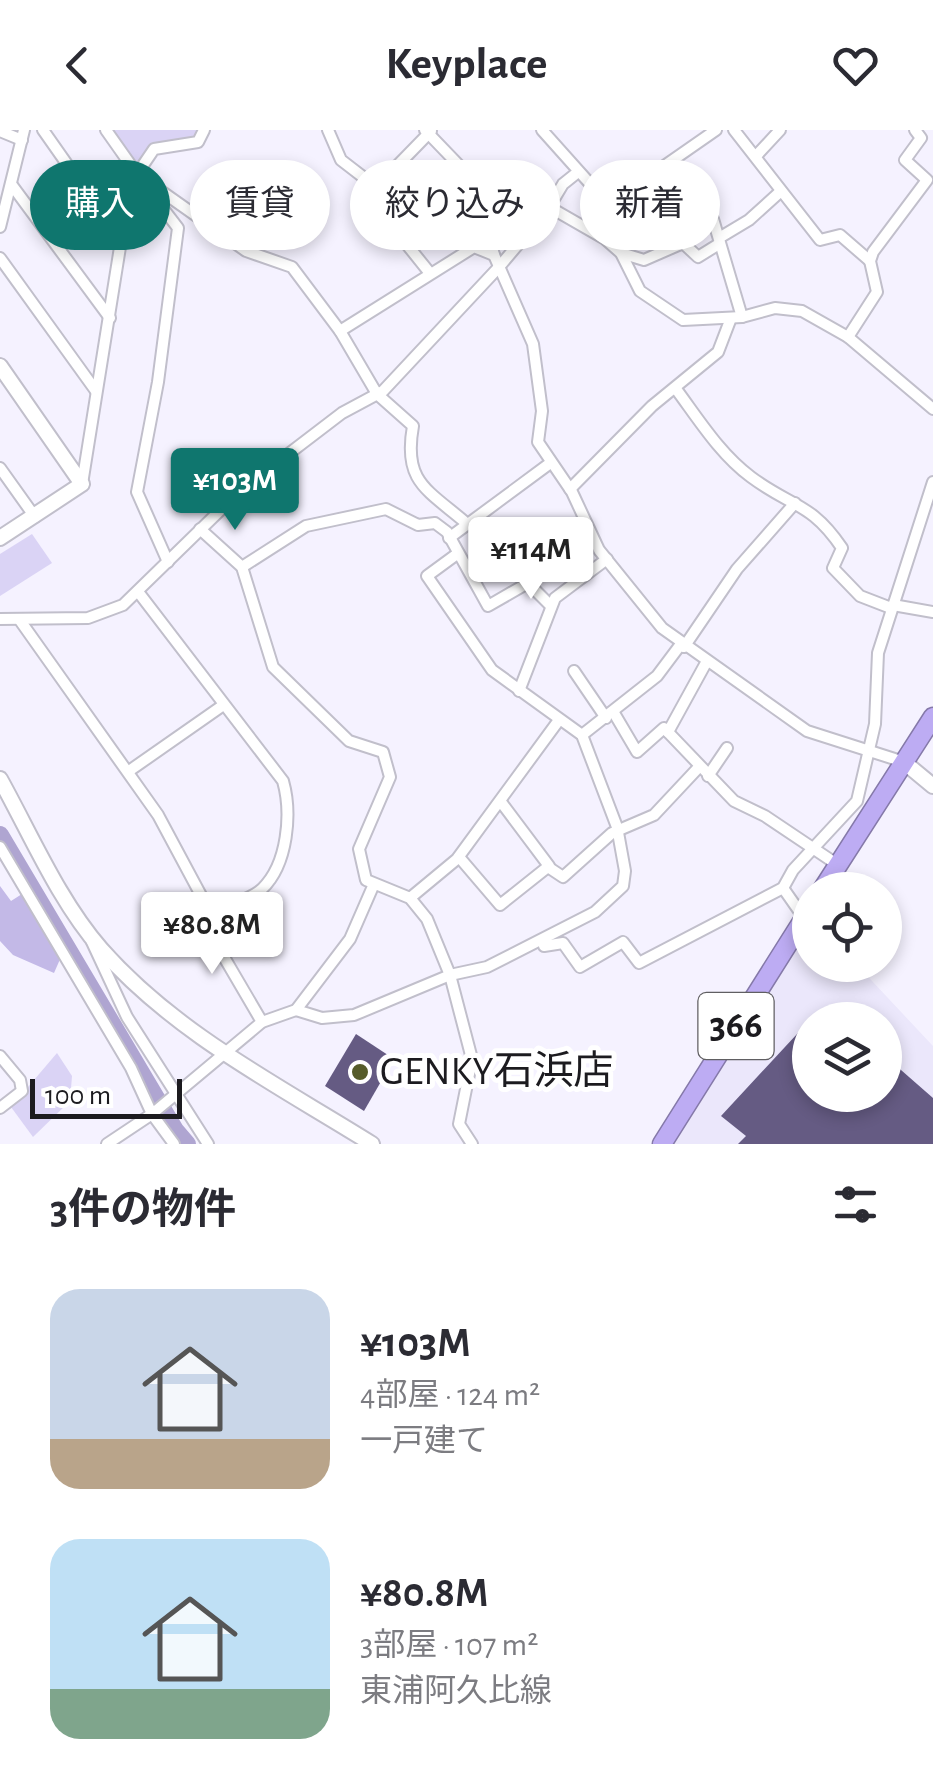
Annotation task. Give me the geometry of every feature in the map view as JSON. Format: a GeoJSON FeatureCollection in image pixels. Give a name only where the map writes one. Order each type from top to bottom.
{"type":"FeatureCollection","features":[{"type":"Feature","properties":{"kind":"highway"},"geometry":{"type":"LineString","coordinates":[[834,872],[933,718]]}},
{"type":"Feature","properties":{"kind":"highway","name":"366"},"geometry":{"type":"LineString","coordinates":[[662,1144],[792,937]]}},
{"type":"Feature","properties":{"kind":"main road"},"geometry":{"type":"LineString","coordinates":[[0,366],[82,484],[0,538]]}},
{"type":"Feature","properties":{"kind":"main road"},"geometry":{"type":"LineString","coordinates":[[904,762],[933,786]]}},
{"type":"Feature","properties":{"kind":"main road"},"geometry":{"type":"LineString","coordinates":[[0,779],[88,932],[146,994],[223,1053],[372,1144]]}},
{"type":"Feature","properties":{"kind":"street"},"geometry":{"type":"LineString","coordinates":[[44,130],[65,160]]}},
{"type":"Feature","properties":{"kind":"street"},"geometry":{"type":"LineString","coordinates":[[106,130],[127,160]]}},
{"type":"Feature","properties":{"kind":"street"},"geometry":{"type":"LineString","coordinates":[[147,160],[154,149],[198,142],[204,130]]}},
{"type":"Feature","properties":{"kind":"street"},"geometry":{"type":"LineString","coordinates":[[328,130],[341,160],[350,167]]}},
{"type":"Feature","properties":{"kind":"street"},"geometry":{"type":"LineString","coordinates":[[542,130],[599,192],[624,194],[716,130]]}},
{"type":"Feature","properties":{"kind":"street"},"geometry":{"type":"LineString","coordinates":[[734,130],[820,240],[840,236],[870,261],[876,292],[848,337]]}},
{"type":"Feature","properties":{"kind":"street"},"geometry":{"type":"LineString","coordinates":[[756,156],[780,130]]}},
{"type":"Feature","properties":{"kind":"street"},"geometry":{"type":"LineString","coordinates":[[870,261],[927,180],[904,160],[921,138],[914,130]]}},
{"type":"Feature","properties":{"kind":"street"},"geometry":{"type":"LineString","coordinates":[[0,131],[23,135],[11,184],[3,198],[0,227]]}},
{"type":"Feature","properties":{"kind":"street"},"geometry":{"type":"LineString","coordinates":[[401,160],[428,131],[455,160]]}},
{"type":"Feature","properties":{"kind":"street"},"geometry":{"type":"LineString","coordinates":[[560,189],[578,172]]}},
{"type":"Feature","properties":{"kind":"street"},"geometry":{"type":"LineString","coordinates":[[11,184],[110,318]]}},
{"type":"Feature","properties":{"kind":"street"},"geometry":{"type":"LineString","coordinates":[[720,240],[750,220],[781,191]]}},
{"type":"Feature","properties":{"kind":"street"},"geometry":{"type":"LineString","coordinates":[[170,197],[246,250],[292,267],[340,330],[377,394],[413,426],[408,462],[419,481],[466,522]]}},
{"type":"Feature","properties":{"kind":"street"},"geometry":{"type":"LineString","coordinates":[[560,214],[586,227],[621,253],[644,260],[667,250]]}},
{"type":"Feature","properties":{"kind":"street"},"geometry":{"type":"LineString","coordinates":[[168,562],[138,492],[158,382],[178,228],[170,217]]}},
{"type":"Feature","properties":{"kind":"street"},"geometry":{"type":"LineString","coordinates":[[570,489],[652,406],[718,352],[737,317],[720,245]]}},
{"type":"Feature","properties":{"kind":"street"},"geometry":{"type":"LineString","coordinates":[[340,330],[474,247],[496,261]]}},
{"type":"Feature","properties":{"kind":"street"},"geometry":{"type":"LineString","coordinates":[[82,484],[120,250]]}},
{"type":"Feature","properties":{"kind":"street"},"geometry":{"type":"LineString","coordinates":[[412,250],[430,272]]}},
{"type":"Feature","properties":{"kind":"street"},"geometry":{"type":"LineString","coordinates":[[493,250],[533,344],[541,396],[538,442],[549,464],[570,489],[607,559],[662,628],[806,731],[904,762]]}},
{"type":"Feature","properties":{"kind":"street"},"geometry":{"type":"LineString","coordinates":[[0,619],[101,616],[138,593],[200,529],[284,457],[342,413],[377,394],[507,250]]}},
{"type":"Feature","properties":{"kind":"street"},"geometry":{"type":"LineString","coordinates":[[621,253],[640,291],[683,320],[737,317],[790,308],[848,337],[933,409]]}},
{"type":"Feature","properties":{"kind":"street"},"geometry":{"type":"LineString","coordinates":[[0,258],[96,391]]}},
{"type":"Feature","properties":{"kind":"street"},"geometry":{"type":"LineString","coordinates":[[676,389],[714,436],[720,450],[750,476],[818,516],[842,548],[832,568],[860,596],[892,607],[933,612]]}},
{"type":"Feature","properties":{"kind":"street"},"geometry":{"type":"LineString","coordinates":[[449,538],[549,464]]}},
{"type":"Feature","properties":{"kind":"street"},"geometry":{"type":"LineString","coordinates":[[0,468],[35,517]]}},
{"type":"Feature","properties":{"kind":"street"},"geometry":{"type":"LineString","coordinates":[[518,952],[560,942],[580,967],[623,942],[639,963],[783,888],[813,846],[856,800],[874,724],[878,653],[933,482]]}},
{"type":"Feature","properties":{"kind":"street"},"geometry":{"type":"LineString","coordinates":[[582,735],[657,676],[737,569],[796,503]]}},
{"type":"Feature","properties":{"kind":"street"},"geometry":{"type":"LineString","coordinates":[[242,567],[298,528],[386,509],[418,525],[436,523],[449,538],[488,606],[528,583],[551,606]]}},
{"type":"Feature","properties":{"kind":"street"},"geometry":{"type":"LineString","coordinates":[[200,529],[242,567],[274,667],[349,741],[384,752],[390,777],[359,849],[366,880],[410,898],[427,918],[450,975],[472,1059],[459,1124],[472,1144]]}},
{"type":"Feature","properties":{"kind":"street"},"geometry":{"type":"LineString","coordinates":[[296,1010],[322,1018],[354,1015],[450,975],[487,967],[594,912],[618,893],[625,871],[618,832],[582,735],[492,670],[427,576],[457,554]]}},
{"type":"Feature","properties":{"kind":"street"},"geometry":{"type":"LineString","coordinates":[[519,690],[551,606],[565,590],[607,559]]}},
{"type":"Feature","properties":{"kind":"street"},"geometry":{"type":"LineString","coordinates":[[138,593],[283,781],[289,814],[278,860],[260,891],[211,914]]}},
{"type":"Feature","properties":{"kind":"street"},"geometry":{"type":"LineString","coordinates":[[19,619],[129,771],[211,914],[214,940],[262,1022]]}},
{"type":"Feature","properties":{"kind":"street"},"geometry":{"type":"LineString","coordinates":[[668,732],[707,661]]}},
{"type":"Feature","properties":{"kind":"street"},"geometry":{"type":"LineString","coordinates":[[574,670],[637,752],[664,728],[734,801],[813,846],[838,865]]}},
{"type":"Feature","properties":{"kind":"street"},"geometry":{"type":"LineString","coordinates":[[129,771],[222,706]]}},
{"type":"Feature","properties":{"kind":"street"},"geometry":{"type":"LineString","coordinates":[[410,898],[459,857],[559,720]]}},
{"type":"Feature","properties":{"kind":"street"},"geometry":{"type":"LineString","coordinates":[[708,776],[727,748]]}},
{"type":"Feature","properties":{"kind":"street"},"geometry":{"type":"LineString","coordinates":[[501,802],[548,867],[563,877],[618,832],[654,815],[699,767]]}},
{"type":"Feature","properties":{"kind":"street"},"geometry":{"type":"LineString","coordinates":[[0,847],[131,1068],[152,1114],[174,1144]]}},
{"type":"Feature","properties":{"kind":"street"},"geometry":{"type":"LineString","coordinates":[[459,857],[500,905],[548,867]]}},
{"type":"Feature","properties":{"kind":"street"},"geometry":{"type":"LineString","coordinates":[[107,1144],[152,1114],[262,1022],[296,1010],[350,938],[365,913],[374,884]]}},
{"type":"Feature","properties":{"kind":"street"},"geometry":{"type":"LineString","coordinates":[[783,888],[792,897]]}},
{"type":"Feature","properties":{"kind":"street"},"geometry":{"type":"LineString","coordinates":[[88,932],[127,1016],[208,1144]]}},
{"type":"Feature","properties":{"kind":"street"},"geometry":{"type":"LineString","coordinates":[[0,1056],[20,1080],[22,1091],[0,1108]]}},
{"type":"Feature","properties":{"kind":"shaded area"},"geometry":{"type":"Polygon","coordinates":[[[113,130],[198,130],[195,137],[151,143],[140,160],[132,160],[113,130]]]}},
{"type":"Feature","properties":{"kind":"shaded area"},"geometry":{"type":"Polygon","coordinates":[[[584,527],[590,539],[524,583],[512,568],[516,564],[512,557],[536,539],[543,550],[584,527]]]}},
{"type":"Feature","properties":{"kind":"shaded area"},"geometry":{"type":"Polygon","coordinates":[[[32,534],[52,563],[0,596],[0,554],[32,534]]]}},
{"type":"Feature","properties":{"kind":"shaded area"},"geometry":{"type":"Polygon","coordinates":[[[0,886],[11,901],[22,894],[61,957],[54,973],[13,955],[0,941],[0,886]]]}},
{"type":"Feature","properties":{"kind":"shaded area"},"geometry":{"type":"Polygon","coordinates":[[[792,956],[792,982],[873,982],[892,1002],[792,1002],[792,1112],[902,1112],[902,1013],[933,1046],[933,1144],[669,1144],[792,956]]]}},
{"type":"Feature","properties":{"kind":"shaded area"},"geometry":{"type":"Polygon","coordinates":[[[57,1053],[72,1076],[70,1101],[33,1137],[11,1107],[57,1053]]]}},
{"type":"Feature","properties":{"kind":"building","name":"GENKY石浜店"},"geometry":{"type":"Polygon","coordinates":[[[356,1034],[394,1059],[364,1111],[325,1086],[356,1034]]]}},
{"type":"Feature","properties":{"kind":"building"},"geometry":{"type":"Polygon","coordinates":[[[792,1039],[792,1112],[902,1112],[902,1071],[933,1098],[933,1144],[738,1144],[746,1136],[721,1116],[792,1039]]]}},
{"type":"Feature","properties":{"kind":"waterway"},"geometry":{"type":"LineString","coordinates":[[0,835],[175,1130],[187,1144]]}},
{"type":"Feature","properties":{"kind":"place","name":"GENKY石浜店"},"geometry":{"type":"Point","coordinates":[360,1072]}}]}
